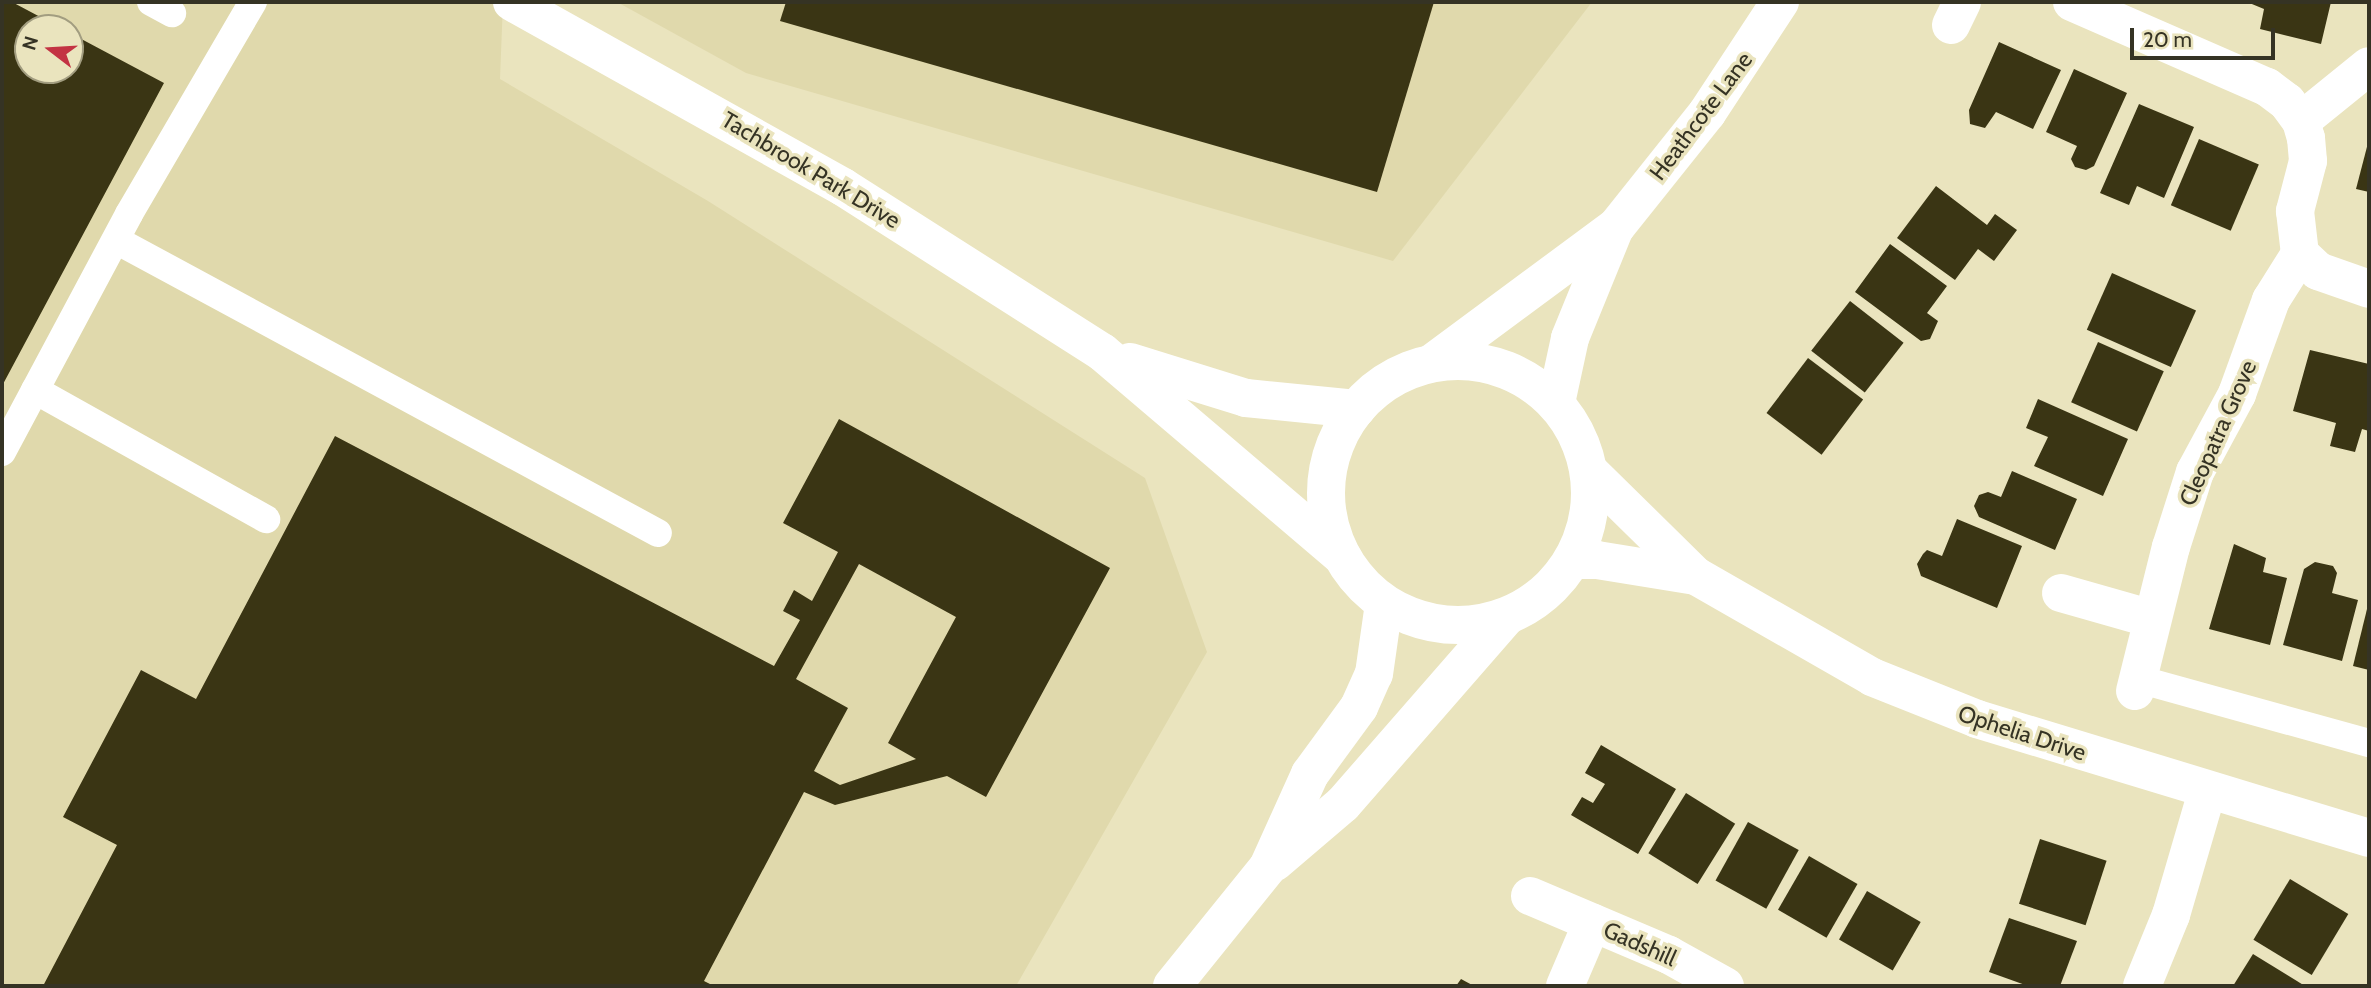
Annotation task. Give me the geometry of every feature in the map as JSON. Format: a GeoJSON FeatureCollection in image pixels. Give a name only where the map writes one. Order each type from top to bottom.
{"type":"FeatureCollection","features":[{"type":"Feature","properties":{"kind":"street","name":"Tachbrook Park Drive"},"geometry":{"type":"LineString","coordinates":[[512,2],[551,11],[843,187],[1102,352],[1342,556]]}},
{"type":"Feature","properties":{"kind":"street","name":"Heathcote Lane"},"geometry":{"type":"LineString","coordinates":[[1432,363],[1616,227],[1707,113],[1780,2]]}},
{"type":"Feature","properties":{"kind":"street"},"geometry":{"type":"LineString","coordinates":[[2072,2],[2267,88],[2301,121],[2308,161],[2295,212],[2300,254],[2318,271],[2369,289]]}},
{"type":"Feature","properties":{"kind":"street"},"geometry":{"type":"LineString","coordinates":[[2301,121],[2369,66]]}},
{"type":"Feature","properties":{"kind":"street","name":"Heathcote Lane"},"geometry":{"type":"LineString","coordinates":[[1556,403],[1570,338],[1616,227]]}},
{"type":"Feature","properties":{"kind":"street","name":"Cleopatra Grove"},"geometry":{"type":"LineString","coordinates":[[2137,685],[2152,619],[2195,472],[2238,394],[2271,300],[2300,254]]}},
{"type":"Feature","properties":{"kind":"street","name":"Tachbrook Park Drive"},"geometry":{"type":"LineString","coordinates":[[1102,352],[1160,375],[1246,398],[1356,409]]}},
{"type":"Feature","properties":{"kind":"street"},"geometry":{"type":"LineString","coordinates":[[1465,361],[1510,371],[1556,403],[1577,433],[1590,472],[1589,518],[1574,560],[1543,596],[1504,618],[1470,626],[1432,624],[1384,604],[1352,573],[1342,556],[1330,524],[1328,470],[1339,437],[1356,409],[1391,379],[1432,363],[1465,361]]}},
{"type":"Feature","properties":{"kind":"street","name":"Ophelia Drive"},"geometry":{"type":"LineString","coordinates":[[1590,472],[1696,576],[1822,651],[1922,699],[2207,792],[2369,838]]}},
{"type":"Feature","properties":{"kind":"street","name":"Ophelia Drive"},"geometry":{"type":"LineString","coordinates":[[1574,560],[1597,559],[1696,576]]}},
{"type":"Feature","properties":{"kind":"street"},"geometry":{"type":"LineString","coordinates":[[2060,593],[2152,619]]}},
{"type":"Feature","properties":{"kind":"street"},"geometry":{"type":"LineString","coordinates":[[1268,867],[1310,774],[1340,738],[1374,674],[1384,604]]}},
{"type":"Feature","properties":{"kind":"street"},"geometry":{"type":"LineString","coordinates":[[1172,986],[1268,867],[1343,804],[1504,618]]}},
{"type":"Feature","properties":{"kind":"street"},"geometry":{"type":"LineString","coordinates":[[2142,986],[2171,915],[2207,792]]}},
{"type":"Feature","properties":{"kind":"street","name":"Gadshill"},"geometry":{"type":"LineString","coordinates":[[1530,896],[1669,955],[1725,986]]}},
{"type":"Feature","properties":{"kind":"street","name":"Gadshill"},"geometry":{"type":"LineString","coordinates":[[1564,986],[1592,923]]}},
{"type":"Feature","properties":{"kind":"lane"},"geometry":{"type":"LineString","coordinates":[[2,452],[116,240],[253,2]]}},
{"type":"Feature","properties":{"kind":"lane"},"geometry":{"type":"LineString","coordinates":[[116,240],[658,533]]}},
{"type":"Feature","properties":{"kind":"lane"},"geometry":{"type":"LineString","coordinates":[[35,390],[267,519]]}},
{"type":"Feature","properties":{"kind":"lane","name":"Cleopatra Grove"},"geometry":{"type":"LineString","coordinates":[[2137,685],[2369,743]]}},
{"type":"Feature","properties":{"kind":"shaded area"},"geometry":{"type":"Polygon","coordinates":[[[2,2],[503,2],[500,79],[708,201],[1145,478],[1207,652],[1016,986],[2,986],[2,2]]]}},
{"type":"Feature","properties":{"kind":"shaded area"},"geometry":{"type":"Polygon","coordinates":[[[617,2],[1592,2],[1393,261],[746,73],[617,2]]]}},
{"type":"Feature","properties":{"kind":"building"},"geometry":{"type":"Polygon","coordinates":[[[2,2],[12,2],[35,14],[14,14],[14,84],[84,84],[84,40],[164,83],[2,386],[2,2]]]}},
{"type":"Feature","properties":{"kind":"building"},"geometry":{"type":"Polygon","coordinates":[[[786,2],[1434,2],[1377,192],[780,21],[786,2]]]}},
{"type":"Feature","properties":{"kind":"building"},"geometry":{"type":"Polygon","coordinates":[[[2247,2],[2331,2],[2321,44],[2260,29],[2264,9],[2247,2]]]}},
{"type":"Feature","properties":{"kind":"building"},"geometry":{"type":"Polygon","coordinates":[[[1999,42],[2061,70],[2033,129],[1996,112],[1985,128],[1970,124],[1969,110],[1999,42]]]}},
{"type":"Feature","properties":{"kind":"building"},"geometry":{"type":"Polygon","coordinates":[[[2074,69],[2127,93],[2094,166],[2086,170],[2075,167],[2071,159],[2077,146],[2046,132],[2074,69]]]}},
{"type":"Feature","properties":{"kind":"building"},"geometry":{"type":"Polygon","coordinates":[[[2139,104],[2194,127],[2164,198],[2137,186],[2129,205],[2100,193],[2139,104]]]}},
{"type":"Feature","properties":{"kind":"building"},"geometry":{"type":"Polygon","coordinates":[[[2199,139],[2259,164],[2231,231],[2171,205],[2199,139]]]}},
{"type":"Feature","properties":{"kind":"building"},"geometry":{"type":"Polygon","coordinates":[[[2369,143],[2369,192],[2356,189],[2369,143]]]}},
{"type":"Feature","properties":{"kind":"building"},"geometry":{"type":"Polygon","coordinates":[[[1936,186],[1987,225],[1995,214],[2017,230],[1994,261],[1978,249],[1955,280],[1897,238],[1936,186]]]}},
{"type":"Feature","properties":{"kind":"building"},"geometry":{"type":"Polygon","coordinates":[[[1890,244],[1947,286],[1927,313],[1938,321],[1930,339],[1921,341],[1855,292],[1890,244]]]}},
{"type":"Feature","properties":{"kind":"building"},"geometry":{"type":"Polygon","coordinates":[[[2112,273],[2196,310],[2171,367],[2087,330],[2112,273]]]}},
{"type":"Feature","properties":{"kind":"building"},"geometry":{"type":"Polygon","coordinates":[[[1850,301],[1904,343],[1865,393],[1811,351],[1850,301]]]}},
{"type":"Feature","properties":{"kind":"building"},"geometry":{"type":"Polygon","coordinates":[[[2098,342],[2164,371],[2137,432],[2071,402],[2098,342]]]}},
{"type":"Feature","properties":{"kind":"building"},"geometry":{"type":"Polygon","coordinates":[[[2310,350],[2369,364],[2369,431],[2362,429],[2355,452],[2330,446],[2336,423],[2293,411],[2310,350]]]}},
{"type":"Feature","properties":{"kind":"building"},"geometry":{"type":"Polygon","coordinates":[[[1808,358],[1863,400],[1822,455],[1766,413],[1808,358]]]}},
{"type":"Feature","properties":{"kind":"building"},"geometry":{"type":"Polygon","coordinates":[[[2038,399],[2128,439],[2103,496],[2034,466],[2048,437],[2026,428],[2038,399]]]}},
{"type":"Feature","properties":{"kind":"building"},"geometry":{"type":"Polygon","coordinates":[[[839,419],[1110,568],[986,797],[947,776],[835,805],[804,792],[704,981],[714,986],[43,986],[117,845],[63,817],[141,670],[196,699],[335,436],[774,666],[800,620],[783,611],[794,590],[812,601],[838,552],[783,523],[839,419]],[[859,564],[796,679],[848,708],[814,771],[840,785],[916,759],[888,743],[956,617],[859,564]]]}},
{"type":"Feature","properties":{"kind":"building"},"geometry":{"type":"Polygon","coordinates":[[[2012,471],[2077,499],[2055,550],[1979,517],[1974,506],[1979,495],[1988,492],[2001,497],[2012,471]]]}},
{"type":"Feature","properties":{"kind":"building"},"geometry":{"type":"Polygon","coordinates":[[[1957,519],[2022,546],[1997,608],[1921,576],[1917,564],[1923,554],[1927,550],[1942,556],[1957,519]]]}},
{"type":"Feature","properties":{"kind":"building"},"geometry":{"type":"Polygon","coordinates":[[[2234,544],[2266,558],[2263,572],[2287,578],[2270,645],[2209,629],[2234,544]]]}},
{"type":"Feature","properties":{"kind":"building"},"geometry":{"type":"Polygon","coordinates":[[[2315,562],[2333,566],[2337,573],[2332,593],[2358,600],[2342,661],[2283,645],[2304,569],[2315,562]]]}},
{"type":"Feature","properties":{"kind":"building"},"geometry":{"type":"Polygon","coordinates":[[[2369,605],[2369,670],[2353,666],[2369,605]]]}},
{"type":"Feature","properties":{"kind":"building"},"geometry":{"type":"Polygon","coordinates":[[[1601,745],[1676,789],[1638,854],[1571,815],[1582,797],[1593,803],[1605,784],[1585,773],[1601,745]]]}},
{"type":"Feature","properties":{"kind":"building"},"geometry":{"type":"Polygon","coordinates":[[[1686,793],[1735,824],[1698,884],[1648,853],[1686,793]]]}},
{"type":"Feature","properties":{"kind":"building"},"geometry":{"type":"Polygon","coordinates":[[[1748,822],[1799,850],[1766,909],[1716,881],[1748,822]]]}},
{"type":"Feature","properties":{"kind":"building"},"geometry":{"type":"Polygon","coordinates":[[[2040,839],[2107,861],[2086,925],[2019,904],[2040,839]]]}},
{"type":"Feature","properties":{"kind":"building"},"geometry":{"type":"Polygon","coordinates":[[[1809,856],[1857,884],[1826,938],[1778,910],[1809,856]]]}},
{"type":"Feature","properties":{"kind":"building"},"geometry":{"type":"Polygon","coordinates":[[[2290,879],[2348,914],[2312,975],[2253,940],[2290,879]]]}},
{"type":"Feature","properties":{"kind":"building"},"geometry":{"type":"Polygon","coordinates":[[[1867,891],[1921,922],[1893,970],[1839,939],[1867,891]]]}},
{"type":"Feature","properties":{"kind":"building"},"geometry":{"type":"Polygon","coordinates":[[[2009,918],[2077,941],[2060,986],[2028,986],[1989,972],[2009,918]]]}},
{"type":"Feature","properties":{"kind":"building"},"geometry":{"type":"Polygon","coordinates":[[[2253,954],[2305,986],[2233,986],[2253,954]]]}},
{"type":"Feature","properties":{"kind":"building"},"geometry":{"type":"Polygon","coordinates":[[[1461,979],[1474,986],[1456,986],[1461,979]]]}}]}
